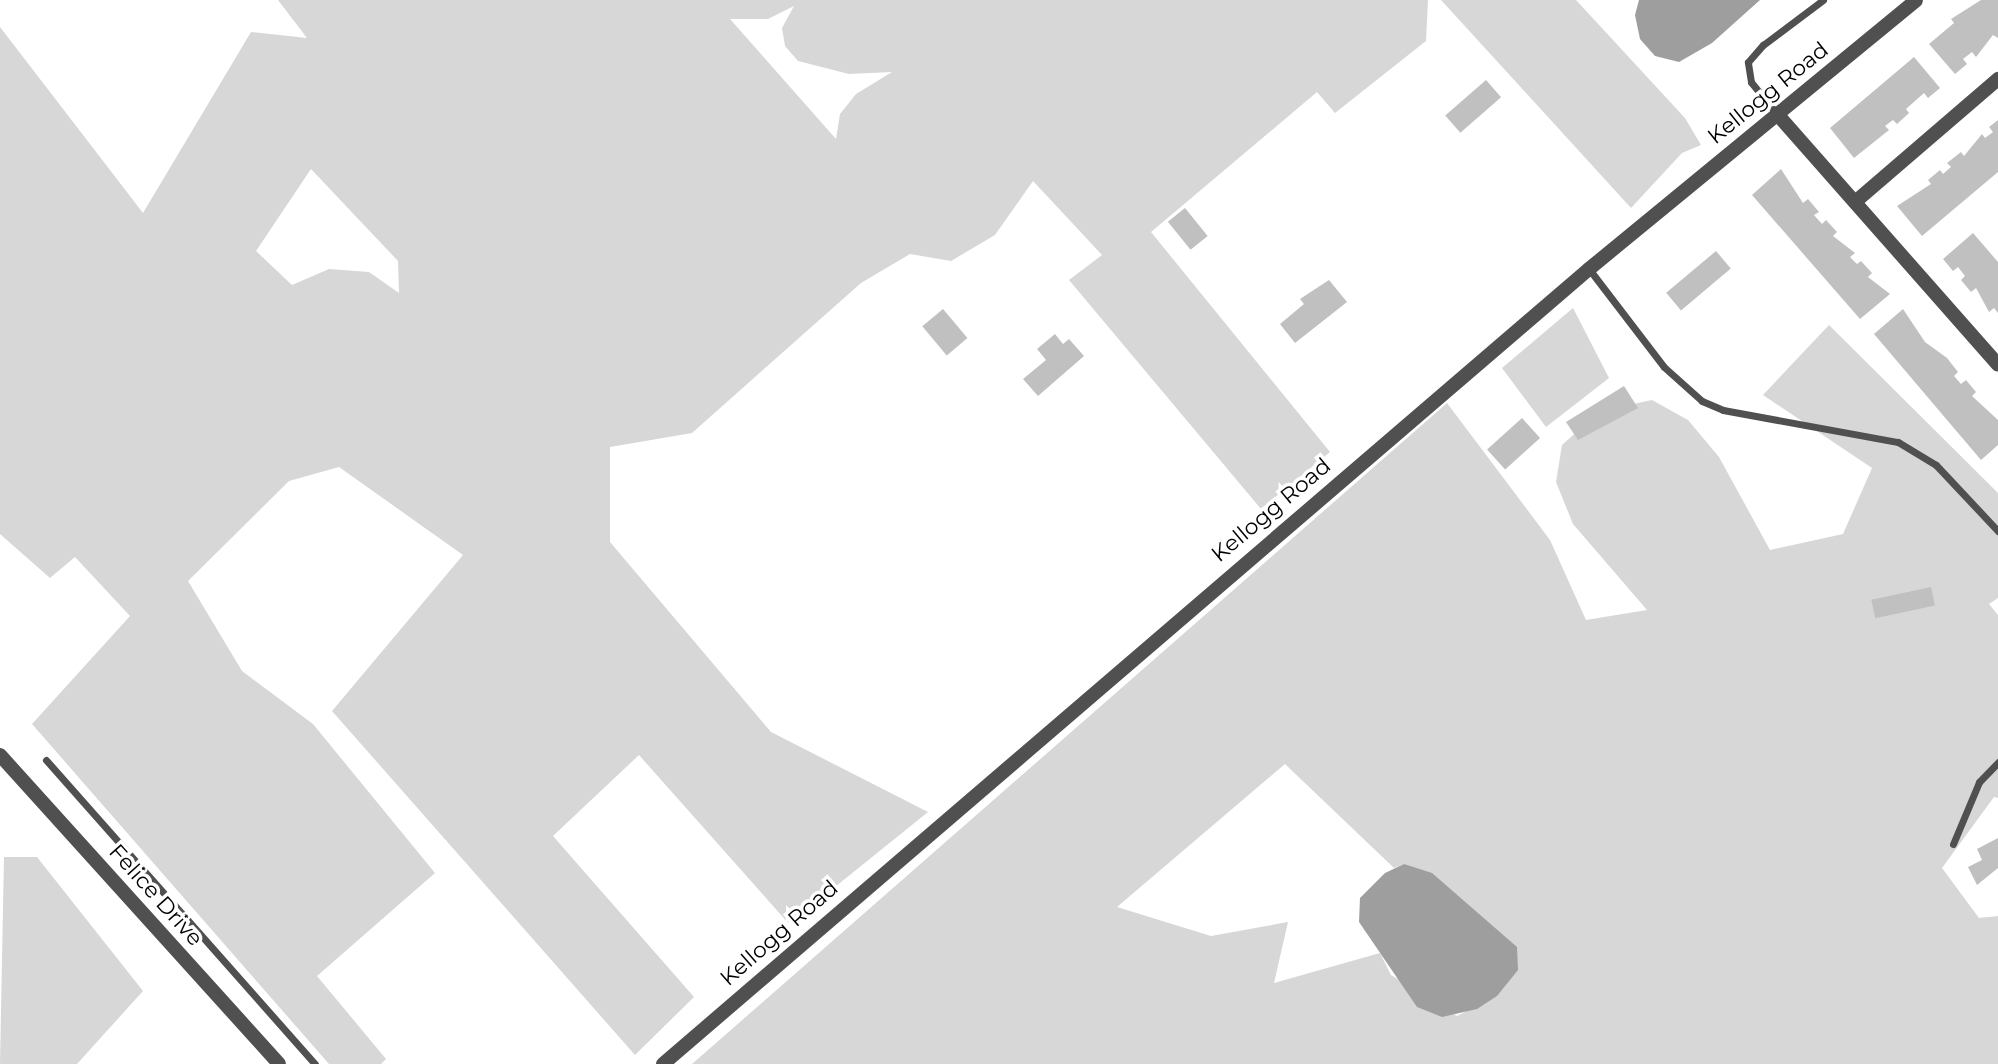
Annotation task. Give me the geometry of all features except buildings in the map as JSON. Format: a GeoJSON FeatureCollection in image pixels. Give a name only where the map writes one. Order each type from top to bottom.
{"type":"FeatureCollection","features":[{"type":"Feature","properties":{"kind":"street","name":"Kellogg Road"},"geometry":{"type":"LineString","coordinates":[[663,1064],[1589,269],[1916,0]]}},
{"type":"Feature","properties":{"kind":"street"},"geometry":{"type":"LineString","coordinates":[[1855,202],[1998,79]]}},
{"type":"Feature","properties":{"kind":"street"},"geometry":{"type":"LineString","coordinates":[[1777,114],[1998,365]]}},
{"type":"Feature","properties":{"kind":"street","name":"Felice Drive"},"geometry":{"type":"LineString","coordinates":[[0,755],[279,1064]]}},
{"type":"Feature","properties":{"kind":"lane"},"geometry":{"type":"LineString","coordinates":[[1777,114],[1751,82],[1748,62],[1810,4],[1823,0]]}},
{"type":"Feature","properties":{"kind":"lane"},"geometry":{"type":"LineString","coordinates":[[1589,269],[1664,367],[1702,401],[1723,410],[1898,442],[1936,465],[1998,531]]}},
{"type":"Feature","properties":{"kind":"lane"},"geometry":{"type":"LineString","coordinates":[[46,760],[315,1064]]}},
{"type":"Feature","properties":{"kind":"lane"},"geometry":{"type":"LineString","coordinates":[[1953,844],[1979,782],[1998,762]]}},
{"type":"Feature","properties":{"kind":"shaded area"},"geometry":{"type":"Polygon","coordinates":[[[278,0],[1428,0],[1426,41],[1335,113],[1317,92],[1151,232],[1330,452],[1261,509],[1069,280],[1102,255],[1033,181],[995,235],[951,261],[910,254],[861,283],[692,433],[610,447],[610,542],[771,732],[928,812],[789,924],[639,755],[553,836],[694,997],[635,1055],[332,711],[463,555],[339,467],[289,481],[188,581],[242,671],[313,724],[435,873],[317,976],[386,1059],[381,1064],[329,1064],[32,724],[130,616],[75,557],[50,578],[0,534],[0,27],[143,213],[251,32],[307,38],[278,0]],[[794,6],[768,19],[730,19],[836,139],[840,114],[856,94],[892,72],[849,74],[798,61],[785,46],[782,28],[794,6]],[[311,169],[256,251],[292,285],[329,269],[369,272],[399,293],[398,261],[311,169]]]}},
{"type":"Feature","properties":{"kind":"shaded area"},"geometry":{"type":"Polygon","coordinates":[[[1441,0],[1576,0],[1685,118],[1701,145],[1682,153],[1631,208],[1441,0]]]}},
{"type":"Feature","properties":{"kind":"shaded area"},"geometry":{"type":"Polygon","coordinates":[[[1639,0],[1760,0],[1712,43],[1679,62],[1655,56],[1640,39],[1635,15],[1639,0]]]}},
{"type":"Feature","properties":{"kind":"shaded area"},"geometry":{"type":"Polygon","coordinates":[[[1573,308],[1609,378],[1546,427],[1502,368],[1573,308]]]}},
{"type":"Feature","properties":{"kind":"shaded area"},"geometry":{"type":"Polygon","coordinates":[[[1829,325],[1998,493],[1998,598],[1989,604],[1998,615],[1998,798],[1994,797],[1942,868],[1979,918],[1998,916],[1998,1064],[692,1064],[1447,403],[1550,540],[1586,620],[1647,610],[1573,524],[1556,482],[1562,445],[1600,411],[1652,400],[1688,420],[1719,457],[1770,550],[1843,534],[1872,468],[1763,395],[1829,325]],[[1285,764],[1117,907],[1211,936],[1288,922],[1274,983],[1380,953],[1391,975],[1457,1016],[1497,996],[1404,864],[1394,868],[1285,764]]]}},
{"type":"Feature","properties":{"kind":"shaded area"},"geometry":{"type":"Polygon","coordinates":[[[4,857],[37,857],[143,991],[77,1064],[0,1064],[4,857]]]}},
{"type":"Feature","properties":{"kind":"shaded area"},"geometry":{"type":"Polygon","coordinates":[[[1404,864],[1432,873],[1517,947],[1518,970],[1497,996],[1477,1009],[1442,1017],[1417,1007],[1359,922],[1360,898],[1385,873],[1404,864]]]}}]}
